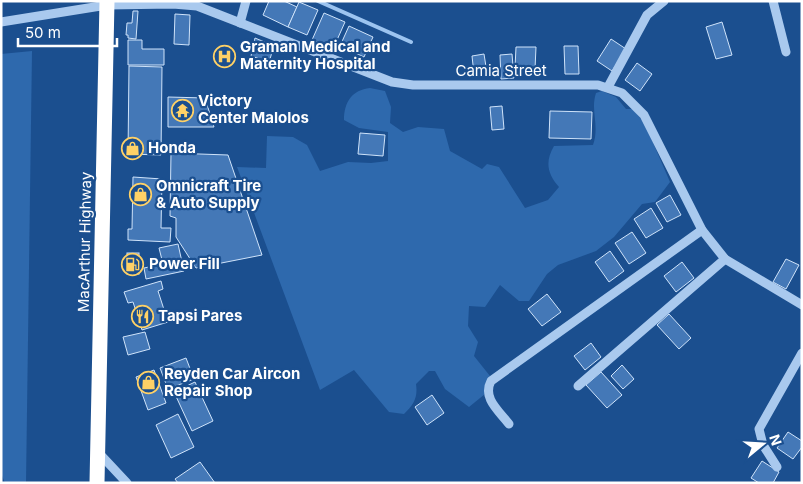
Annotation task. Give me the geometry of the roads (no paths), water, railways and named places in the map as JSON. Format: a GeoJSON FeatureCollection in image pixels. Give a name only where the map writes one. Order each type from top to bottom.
{"type":"FeatureCollection","features":[{"type":"Feature","properties":{"kind":"highway","name":"MacArthur Highway"},"geometry":{"type":"LineString","coordinates":[[98,483],[107,3]]}},
{"type":"Feature","properties":{"kind":"street"},"geometry":{"type":"LineString","coordinates":[[240,23],[246,1]]}},
{"type":"Feature","properties":{"kind":"street"},"geometry":{"type":"LineString","coordinates":[[608,87],[647,15],[664,1]]}},
{"type":"Feature","properties":{"kind":"street"},"geometry":{"type":"LineString","coordinates":[[773,1],[786,52]]}},
{"type":"Feature","properties":{"kind":"street","name":"Camia Street"},"geometry":{"type":"LineString","coordinates":[[1,22],[107,3],[197,6],[392,82],[414,85],[598,85],[608,87],[622,93],[644,115],[702,230],[726,259],[802,304]]}},
{"type":"Feature","properties":{"kind":"street"},"geometry":{"type":"LineString","coordinates":[[509,424],[488,395],[487,388],[491,381],[702,230]]}},
{"type":"Feature","properties":{"kind":"street"},"geometry":{"type":"LineString","coordinates":[[578,386],[726,259]]}},
{"type":"Feature","properties":{"kind":"street"},"geometry":{"type":"LineString","coordinates":[[777,467],[763,445],[759,429],[802,353]]}},
{"type":"Feature","properties":{"kind":"street"},"geometry":{"type":"LineString","coordinates":[[98,452],[126,483]]}},
{"type":"Feature","properties":{"kind":"waterway"},"geometry":{"type":"LineString","coordinates":[[318,1],[411,42]]}},
{"type":"Feature","properties":{"kind":"place","name":"Graman Medical and Maternity Hospital"},"geometry":{"type":"Point","coordinates":[224,56]}},
{"type":"Feature","properties":{"kind":"place","name":"Victory Center Malolos"},"geometry":{"type":"Point","coordinates":[182,110]}},
{"type":"Feature","properties":{"kind":"place","name":"Honda"},"geometry":{"type":"Point","coordinates":[132,148]}},
{"type":"Feature","properties":{"kind":"place","name":"Omnicraft Tire & Auto Supply"},"geometry":{"type":"Point","coordinates":[140,195]}},
{"type":"Feature","properties":{"kind":"place","name":"Power Fill"},"geometry":{"type":"Point","coordinates":[133,264]}},
{"type":"Feature","properties":{"kind":"place","name":"Tapsi Pares"},"geometry":{"type":"Point","coordinates":[142,316]}},
{"type":"Feature","properties":{"kind":"place","name":"Reyden Car Aircon Repair Shop"},"geometry":{"type":"Point","coordinates":[148,383]}}]}
